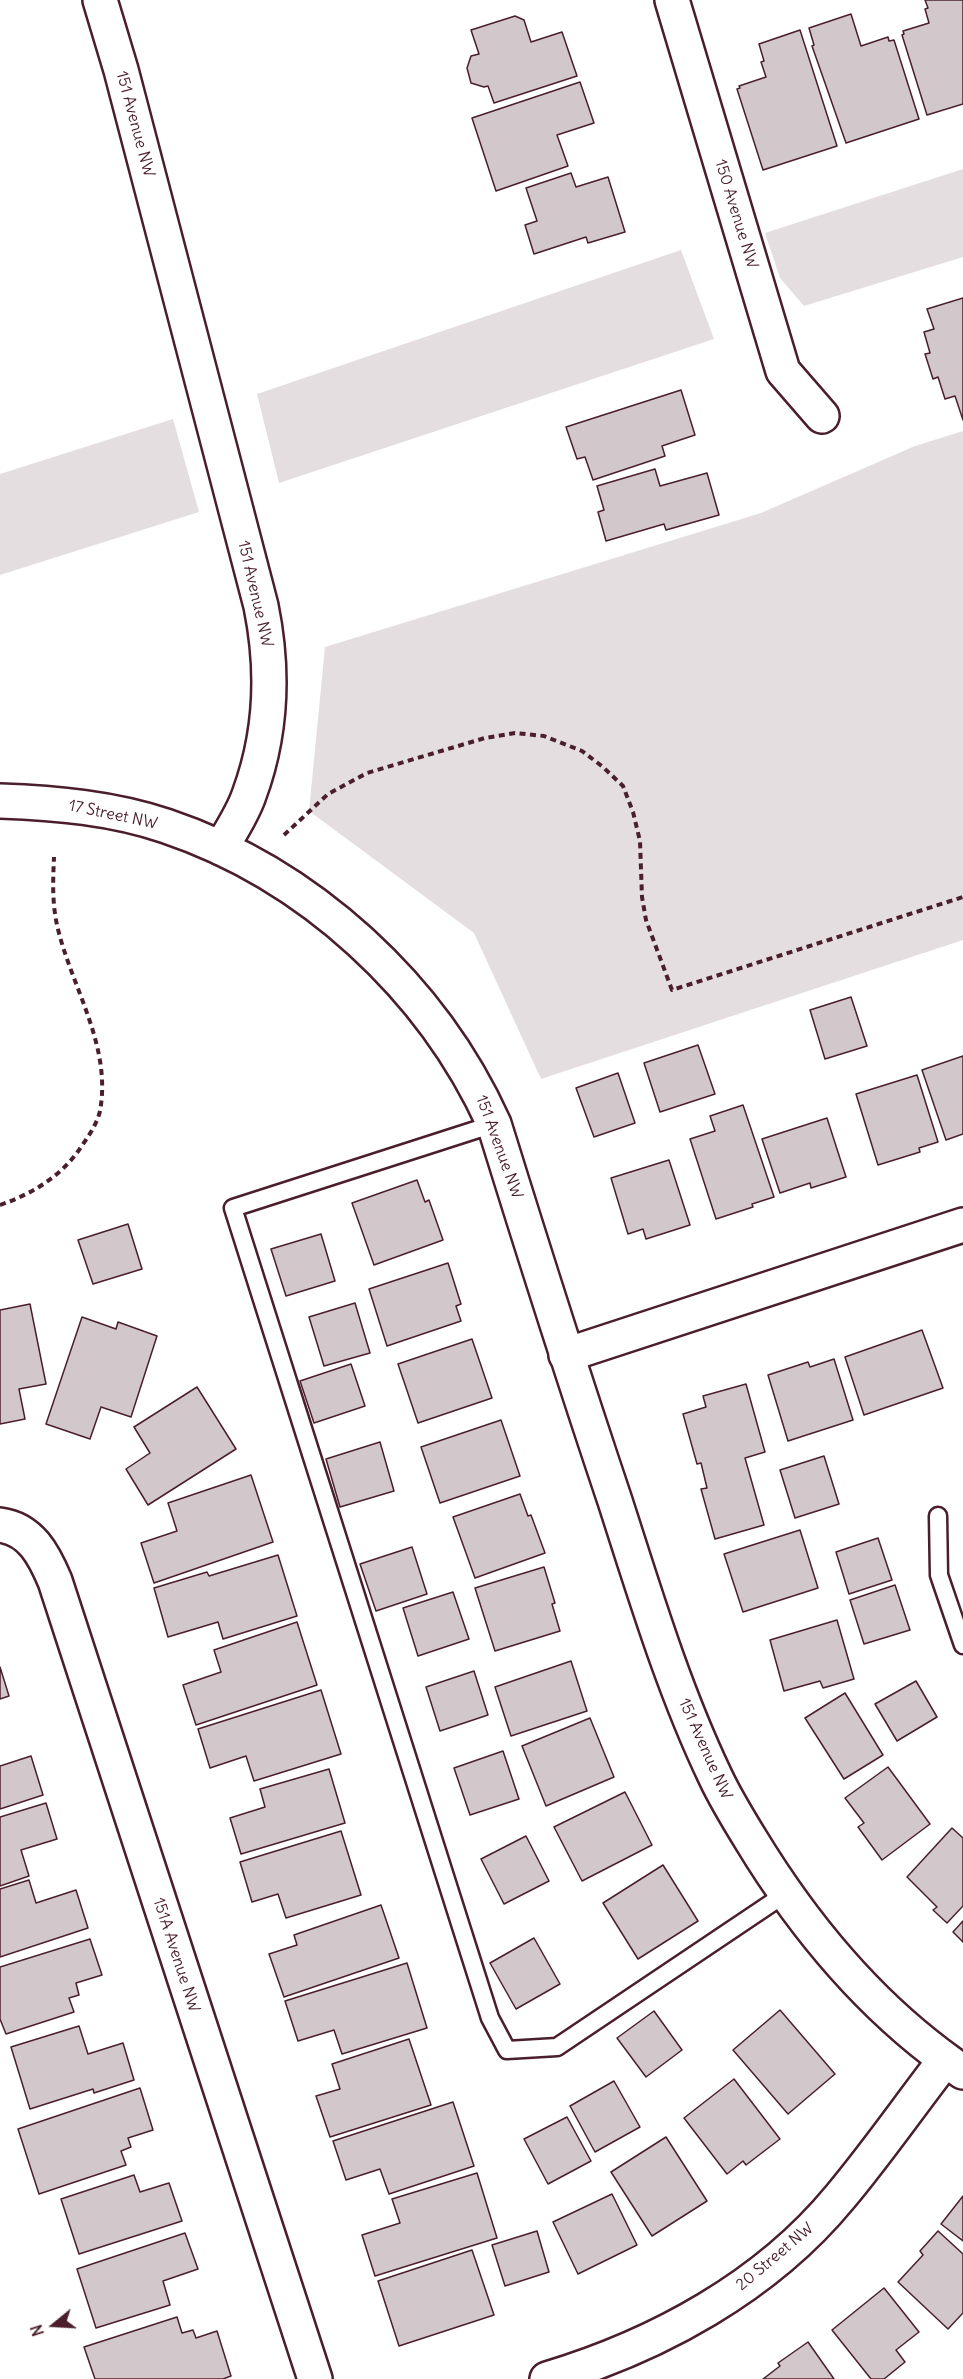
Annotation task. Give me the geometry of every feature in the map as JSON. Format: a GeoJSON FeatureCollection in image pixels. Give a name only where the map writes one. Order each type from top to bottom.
{"type":"FeatureCollection","features":[{"type":"Feature","properties":{"kind":"street","name":"151 Avenue NW"},"geometry":{"type":"LineString","coordinates":[[100,0],[121,70],[261,606],[268,641],[270,676],[261,755],[249,796],[221,848],[263,870],[308,898],[347,928],[389,970],[459,1056],[479,1090],[494,1124],[566,1355],[670,1667],[695,1733],[721,1788],[785,1894],[815,1935],[851,1977],[892,2017],[954,2066]]}},
{"type":"Feature","properties":{"kind":"street","name":"150 Avenue NW"},"geometry":{"type":"LineString","coordinates":[[672,0],[783,371],[822,416]]}},
{"type":"Feature","properties":{"kind":"street","name":"17 Street NW"},"geometry":{"type":"LineString","coordinates":[[0,801],[74,806],[125,815],[166,826],[221,848]]}},
{"type":"Feature","properties":{"kind":"street"},"geometry":{"type":"LineString","coordinates":[[566,1355],[963,1225]]}},
{"type":"Feature","properties":{"kind":"street","name":"151A Avenue NW"},"geometry":{"type":"LineString","coordinates":[[14,1531],[44,1556],[55,1581],[315,2379]]}},
{"type":"Feature","properties":{"kind":"street","name":"20 Street NW"},"geometry":{"type":"LineString","coordinates":[[547,2379],[623,2353],[675,2329],[712,2307],[771,2263],[813,2226],[840,2198],[954,2066]]}},
{"type":"Feature","properties":{"kind":"lane"},"geometry":{"type":"LineString","coordinates":[[494,1124],[234,1208],[490,2018],[507,2050],[557,2047],[785,1894]]}},
{"type":"Feature","properties":{"kind":"lane"},"geometry":{"type":"LineString","coordinates":[[938,1516],[939,1575],[963,1645]]}},
{"type":"Feature","properties":{"kind":"path"},"geometry":{"type":"LineString","coordinates":[[284,835],[328,794],[367,773],[485,738],[515,733],[544,736],[582,751],[623,786],[633,812],[640,841],[642,897],[646,920],[672,990],[963,897]]}},
{"type":"Feature","properties":{"kind":"path"},"geometry":{"type":"LineString","coordinates":[[0,1205],[19,1198],[57,1174],[75,1156],[90,1134],[99,1113],[102,1083],[101,1062],[57,924],[53,903],[54,857]]}},
{"type":"Feature","properties":{"kind":"shaded area"},"geometry":{"type":"Polygon","coordinates":[[[963,169],[963,257],[804,306],[780,278],[765,233],[963,169]]]}},
{"type":"Feature","properties":{"kind":"shaded area"},"geometry":{"type":"Polygon","coordinates":[[[681,250],[714,339],[279,483],[257,394],[681,250]]]}},
{"type":"Feature","properties":{"kind":"shaded area"},"geometry":{"type":"Polygon","coordinates":[[[173,419],[199,512],[0,575],[0,474],[173,419]]]}},
{"type":"Feature","properties":{"kind":"shaded area"},"geometry":{"type":"Polygon","coordinates":[[[963,431],[963,940],[541,1079],[474,933],[309,811],[325,647],[761,513],[915,446],[963,431]]]}},
{"type":"Feature","properties":{"kind":"building"},"geometry":{"type":"Polygon","coordinates":[[[925,0],[963,0],[963,104],[927,115],[902,35],[903,31],[929,23],[925,0]]]}},
{"type":"Feature","properties":{"kind":"building"},"geometry":{"type":"Polygon","coordinates":[[[851,14],[861,46],[888,37],[889,41],[894,40],[919,119],[846,143],[812,46],[814,45],[809,28],[851,14]]]}},
{"type":"Feature","properties":{"kind":"building"},"geometry":{"type":"Polygon","coordinates":[[[515,16],[524,20],[531,42],[562,32],[577,76],[494,103],[488,86],[471,83],[467,68],[471,56],[479,54],[471,30],[515,16]]]}},
{"type":"Feature","properties":{"kind":"building"},"geometry":{"type":"Polygon","coordinates":[[[800,30],[837,146],[763,170],[737,89],[740,88],[739,86],[766,77],[759,44],[800,30]]]}},
{"type":"Feature","properties":{"kind":"building"},"geometry":{"type":"Polygon","coordinates":[[[580,82],[594,123],[557,135],[568,166],[496,191],[472,118],[580,82]]]}},
{"type":"Feature","properties":{"kind":"building"},"geometry":{"type":"Polygon","coordinates":[[[571,173],[576,187],[608,177],[625,232],[588,243],[586,237],[534,254],[525,225],[537,221],[526,188],[571,173]]]}},
{"type":"Feature","properties":{"kind":"building"},"geometry":{"type":"Polygon","coordinates":[[[963,298],[963,420],[955,396],[945,399],[938,377],[933,379],[925,354],[930,353],[924,332],[934,329],[927,309],[963,298]]]}},
{"type":"Feature","properties":{"kind":"building"},"geometry":{"type":"Polygon","coordinates":[[[681,390],[695,435],[662,446],[665,456],[593,480],[585,457],[577,459],[566,427],[681,390]]]}},
{"type":"Feature","properties":{"kind":"building"},"geometry":{"type":"Polygon","coordinates":[[[655,469],[660,486],[707,473],[719,515],[666,530],[664,524],[606,541],[598,512],[604,510],[597,486],[655,469]]]}},
{"type":"Feature","properties":{"kind":"building"},"geometry":{"type":"Polygon","coordinates":[[[851,997],[867,1046],[825,1059],[810,1010],[851,997]]]}},
{"type":"Feature","properties":{"kind":"building"},"geometry":{"type":"Polygon","coordinates":[[[698,1045],[715,1094],[660,1112],[644,1063],[698,1045]]]}},
{"type":"Feature","properties":{"kind":"building"},"geometry":{"type":"Polygon","coordinates":[[[963,1056],[963,1134],[946,1140],[922,1070],[963,1056]]]}},
{"type":"Feature","properties":{"kind":"building"},"geometry":{"type":"Polygon","coordinates":[[[618,1073],[635,1123],[594,1137],[576,1088],[618,1073]]]}},
{"type":"Feature","properties":{"kind":"building"},"geometry":{"type":"Polygon","coordinates":[[[917,1075],[938,1142],[919,1148],[920,1152],[878,1165],[856,1094],[917,1075]]]}},
{"type":"Feature","properties":{"kind":"building"},"geometry":{"type":"Polygon","coordinates":[[[743,1105],[774,1197],[752,1204],[753,1207],[716,1219],[690,1139],[715,1131],[710,1116],[743,1105]]]}},
{"type":"Feature","properties":{"kind":"building"},"geometry":{"type":"Polygon","coordinates":[[[827,1118],[846,1177],[811,1188],[810,1183],[780,1193],[762,1139],[827,1118]]]}},
{"type":"Feature","properties":{"kind":"building"},"geometry":{"type":"Polygon","coordinates":[[[669,1160],[690,1225],[646,1239],[643,1229],[628,1234],[611,1178],[669,1160]]]}},
{"type":"Feature","properties":{"kind":"building"},"geometry":{"type":"Polygon","coordinates":[[[417,1180],[425,1202],[429,1200],[443,1240],[374,1265],[352,1203],[417,1180]]]}},
{"type":"Feature","properties":{"kind":"building"},"geometry":{"type":"Polygon","coordinates":[[[128,1224],[142,1269],[93,1284],[78,1240],[128,1224]]]}},
{"type":"Feature","properties":{"kind":"building"},"geometry":{"type":"Polygon","coordinates":[[[321,1234],[335,1281],[286,1296],[271,1249],[321,1234]]]}},
{"type":"Feature","properties":{"kind":"building"},"geometry":{"type":"Polygon","coordinates":[[[448,1263],[461,1304],[456,1306],[461,1321],[387,1346],[369,1289],[448,1263]]]}},
{"type":"Feature","properties":{"kind":"building"},"geometry":{"type":"Polygon","coordinates":[[[355,1303],[370,1353],[324,1366],[309,1317],[355,1303]]]}},
{"type":"Feature","properties":{"kind":"building"},"geometry":{"type":"Polygon","coordinates":[[[30,1304],[46,1384],[19,1389],[25,1419],[0,1424],[0,1310],[30,1304]]]}},
{"type":"Feature","properties":{"kind":"building"},"geometry":{"type":"Polygon","coordinates":[[[82,1317],[116,1329],[118,1322],[157,1336],[131,1417],[101,1407],[90,1439],[46,1424],[82,1317]]]}},
{"type":"Feature","properties":{"kind":"building"},"geometry":{"type":"Polygon","coordinates":[[[922,1330],[943,1388],[864,1415],[845,1357],[922,1330]]]}},
{"type":"Feature","properties":{"kind":"building"},"geometry":{"type":"Polygon","coordinates":[[[472,1339],[492,1398],[418,1423],[398,1364],[472,1339]]]}},
{"type":"Feature","properties":{"kind":"building"},"geometry":{"type":"Polygon","coordinates":[[[834,1359],[853,1420],[788,1441],[768,1375],[808,1362],[810,1367],[834,1359]]]}},
{"type":"Feature","properties":{"kind":"building"},"geometry":{"type":"Polygon","coordinates":[[[351,1364],[365,1406],[314,1423],[300,1381],[351,1364]]]}},
{"type":"Feature","properties":{"kind":"building"},"geometry":{"type":"Polygon","coordinates":[[[746,1384],[765,1452],[745,1458],[764,1525],[715,1539],[701,1489],[707,1488],[701,1463],[697,1464],[683,1414],[706,1407],[703,1396],[746,1384]]]}},
{"type":"Feature","properties":{"kind":"building"},"geometry":{"type":"Polygon","coordinates":[[[197,1387],[236,1449],[148,1505],[126,1469],[150,1453],[134,1427],[197,1387]]]}},
{"type":"Feature","properties":{"kind":"building"},"geometry":{"type":"Polygon","coordinates":[[[501,1420],[520,1476],[440,1503],[421,1447],[501,1420]]]}},
{"type":"Feature","properties":{"kind":"building"},"geometry":{"type":"Polygon","coordinates":[[[380,1442],[394,1491],[340,1507],[326,1459],[380,1442]]]}},
{"type":"Feature","properties":{"kind":"building"},"geometry":{"type":"Polygon","coordinates":[[[824,1456],[839,1504],[795,1518],[780,1470],[824,1456]]]}},
{"type":"Feature","properties":{"kind":"building"},"geometry":{"type":"Polygon","coordinates":[[[251,1475],[273,1542],[154,1583],[141,1543],[177,1531],[168,1503],[251,1475]]]}},
{"type":"Feature","properties":{"kind":"building"},"geometry":{"type":"Polygon","coordinates":[[[520,1494],[528,1516],[531,1515],[545,1553],[475,1578],[453,1517],[520,1494]]]}},
{"type":"Feature","properties":{"kind":"building"},"geometry":{"type":"Polygon","coordinates":[[[800,1530],[818,1588],[743,1612],[724,1554],[800,1530]]]}},
{"type":"Feature","properties":{"kind":"building"},"geometry":{"type":"Polygon","coordinates":[[[878,1538],[892,1580],[849,1594],[836,1552],[878,1538]]]}},
{"type":"Feature","properties":{"kind":"building"},"geometry":{"type":"Polygon","coordinates":[[[412,1547],[427,1594],[376,1611],[360,1564],[412,1547]]]}},
{"type":"Feature","properties":{"kind":"building"},"geometry":{"type":"Polygon","coordinates":[[[278,1555],[297,1616],[223,1639],[218,1622],[168,1637],[154,1588],[207,1572],[209,1576],[278,1555]]]}},
{"type":"Feature","properties":{"kind":"building"},"geometry":{"type":"Polygon","coordinates":[[[544,1567],[555,1603],[552,1604],[560,1631],[495,1651],[475,1588],[544,1567]]]}},
{"type":"Feature","properties":{"kind":"building"},"geometry":{"type":"Polygon","coordinates":[[[895,1585],[910,1630],[864,1644],[850,1600],[895,1585]]]}},
{"type":"Feature","properties":{"kind":"building"},"geometry":{"type":"Polygon","coordinates":[[[453,1592],[469,1639],[418,1656],[403,1608],[453,1592]]]}},
{"type":"Feature","properties":{"kind":"building"},"geometry":{"type":"Polygon","coordinates":[[[837,1620],[854,1679],[823,1688],[820,1681],[784,1691],[770,1640],[837,1620]]]}},
{"type":"Feature","properties":{"kind":"building"},"geometry":{"type":"Polygon","coordinates":[[[297,1622],[317,1685],[196,1725],[183,1685],[221,1672],[214,1650],[297,1622]]]}},
{"type":"Feature","properties":{"kind":"building"},"geometry":{"type":"Polygon","coordinates":[[[571,1661],[587,1711],[511,1736],[495,1687],[571,1661]]]}},
{"type":"Feature","properties":{"kind":"building"},"geometry":{"type":"Polygon","coordinates":[[[0,1667],[9,1696],[0,1699],[0,1667]]]}},
{"type":"Feature","properties":{"kind":"building"},"geometry":{"type":"Polygon","coordinates":[[[474,1671],[488,1715],[440,1731],[426,1687],[474,1671]]]}},
{"type":"Feature","properties":{"kind":"building"},"geometry":{"type":"Polygon","coordinates":[[[916,1681],[937,1717],[897,1741],[875,1704],[916,1681]]]}},
{"type":"Feature","properties":{"kind":"building"},"geometry":{"type":"Polygon","coordinates":[[[321,1690],[341,1754],[254,1781],[246,1756],[210,1768],[198,1729],[321,1690]]]}},
{"type":"Feature","properties":{"kind":"building"},"geometry":{"type":"Polygon","coordinates":[[[845,1693],[883,1755],[844,1779],[805,1718],[845,1693]]]}},
{"type":"Feature","properties":{"kind":"building"},"geometry":{"type":"Polygon","coordinates":[[[590,1718],[614,1777],[546,1806],[522,1746],[590,1718]]]}},
{"type":"Feature","properties":{"kind":"building"},"geometry":{"type":"Polygon","coordinates":[[[503,1751],[519,1799],[470,1815],[454,1768],[503,1751]]]}},
{"type":"Feature","properties":{"kind":"building"},"geometry":{"type":"Polygon","coordinates":[[[31,1756],[43,1795],[0,1809],[0,1766],[31,1756]]]}},
{"type":"Feature","properties":{"kind":"building"},"geometry":{"type":"Polygon","coordinates":[[[888,1767],[930,1824],[882,1860],[858,1827],[864,1823],[845,1798],[888,1767]]]}},
{"type":"Feature","properties":{"kind":"building"},"geometry":{"type":"Polygon","coordinates":[[[329,1769],[345,1823],[241,1854],[230,1818],[265,1807],[260,1789],[329,1769]]]}},
{"type":"Feature","properties":{"kind":"building"},"geometry":{"type":"Polygon","coordinates":[[[625,1792],[652,1845],[582,1881],[554,1827],[625,1792]]]}},
{"type":"Feature","properties":{"kind":"building"},"geometry":{"type":"Polygon","coordinates":[[[46,1803],[57,1839],[21,1850],[29,1876],[0,1886],[0,1817],[46,1803]]]}},
{"type":"Feature","properties":{"kind":"building"},"geometry":{"type":"Polygon","coordinates":[[[952,1828],[963,1838],[963,1906],[947,1923],[933,1910],[937,1907],[907,1877],[952,1828]]]}},
{"type":"Feature","properties":{"kind":"building"},"geometry":{"type":"Polygon","coordinates":[[[341,1831],[361,1895],[286,1918],[278,1894],[252,1902],[240,1862],[341,1831]]]}},
{"type":"Feature","properties":{"kind":"building"},"geometry":{"type":"Polygon","coordinates":[[[526,1836],[549,1881],[504,1904],[481,1859],[526,1836]]]}},
{"type":"Feature","properties":{"kind":"building"},"geometry":{"type":"Polygon","coordinates":[[[663,1865],[698,1921],[638,1959],[603,1903],[663,1865]]]}},
{"type":"Feature","properties":{"kind":"building"},"geometry":{"type":"Polygon","coordinates":[[[29,1880],[36,1903],[76,1890],[88,1928],[0,1957],[0,1889],[29,1880]]]}},
{"type":"Feature","properties":{"kind":"building"},"geometry":{"type":"Polygon","coordinates":[[[381,1905],[399,1958],[284,1997],[269,1954],[297,1945],[294,1935],[381,1905]]]}},
{"type":"Feature","properties":{"kind":"building"},"geometry":{"type":"Polygon","coordinates":[[[963,1921],[963,1942],[953,1932],[963,1921]]]}},
{"type":"Feature","properties":{"kind":"building"},"geometry":{"type":"Polygon","coordinates":[[[534,1938],[560,1984],[516,2009],[490,1963],[534,1938]]]}},
{"type":"Feature","properties":{"kind":"building"},"geometry":{"type":"Polygon","coordinates":[[[90,1939],[102,1975],[76,1983],[79,1995],[69,1998],[74,2012],[6,2034],[0,2019],[0,1967],[90,1939]]]}},
{"type":"Feature","properties":{"kind":"building"},"geometry":{"type":"Polygon","coordinates":[[[407,1963],[427,2028],[342,2054],[334,2030],[298,2041],[285,2001],[407,1963]]]}},
{"type":"Feature","properties":{"kind":"building"},"geometry":{"type":"Polygon","coordinates":[[[780,2010],[835,2074],[788,2114],[733,2050],[780,2010]]]}},
{"type":"Feature","properties":{"kind":"building"},"geometry":{"type":"Polygon","coordinates":[[[654,2011],[682,2050],[646,2077],[617,2038],[654,2011]]]}},
{"type":"Feature","properties":{"kind":"building"},"geometry":{"type":"Polygon","coordinates":[[[79,2026],[88,2054],[123,2043],[134,2080],[94,2093],[93,2089],[30,2109],[11,2047],[79,2026]]]}},
{"type":"Feature","properties":{"kind":"building"},"geometry":{"type":"Polygon","coordinates":[[[409,2039],[431,2105],[330,2137],[316,2096],[340,2089],[332,2064],[409,2039]]]}},
{"type":"Feature","properties":{"kind":"building"},"geometry":{"type":"Polygon","coordinates":[[[734,2079],[780,2139],[746,2165],[743,2161],[727,2174],[684,2118],[734,2079]]]}},
{"type":"Feature","properties":{"kind":"building"},"geometry":{"type":"Polygon","coordinates":[[[614,2081],[640,2127],[595,2152],[570,2106],[614,2081]]]}},
{"type":"Feature","properties":{"kind":"building"},"geometry":{"type":"Polygon","coordinates":[[[140,2088],[153,2130],[128,2138],[131,2147],[121,2151],[126,2165],[39,2194],[18,2129],[140,2088]]]}},
{"type":"Feature","properties":{"kind":"building"},"geometry":{"type":"Polygon","coordinates":[[[453,2102],[474,2166],[389,2194],[380,2169],[346,2180],[333,2141],[453,2102]]]}},
{"type":"Feature","properties":{"kind":"building"},"geometry":{"type":"Polygon","coordinates":[[[567,2117],[591,2161],[548,2184],[524,2139],[567,2117]]]}},
{"type":"Feature","properties":{"kind":"building"},"geometry":{"type":"Polygon","coordinates":[[[666,2137],[707,2201],[652,2236],[611,2172],[666,2137]]]}},
{"type":"Feature","properties":{"kind":"building"},"geometry":{"type":"Polygon","coordinates":[[[477,2173],[497,2238],[375,2276],[362,2235],[400,2223],[392,2199],[477,2173]]]}},
{"type":"Feature","properties":{"kind":"building"},"geometry":{"type":"Polygon","coordinates":[[[134,2175],[140,2192],[169,2183],[182,2221],[79,2254],[61,2199],[134,2175]]]}},
{"type":"Feature","properties":{"kind":"building"},"geometry":{"type":"Polygon","coordinates":[[[612,2194],[637,2245],[578,2274],[553,2222],[612,2194]]]}},
{"type":"Feature","properties":{"kind":"building"},"geometry":{"type":"Polygon","coordinates":[[[963,2196],[963,2241],[941,2224],[963,2196]]]}},
{"type":"Feature","properties":{"kind":"building"},"geometry":{"type":"Polygon","coordinates":[[[537,2231],[549,2272],[505,2286],[492,2245],[537,2231]]]}},
{"type":"Feature","properties":{"kind":"building"},"geometry":{"type":"Polygon","coordinates":[[[938,2231],[963,2254],[963,2313],[948,2329],[898,2282],[923,2255],[920,2251],[938,2231]]]}},
{"type":"Feature","properties":{"kind":"building"},"geometry":{"type":"Polygon","coordinates":[[[185,2233],[198,2269],[163,2281],[170,2305],[96,2328],[77,2269],[185,2233]]]}},
{"type":"Feature","properties":{"kind":"building"},"geometry":{"type":"Polygon","coordinates":[[[472,2250],[494,2315],[399,2346],[378,2281],[472,2250]]]}},
{"type":"Feature","properties":{"kind":"building"},"geometry":{"type":"Polygon","coordinates":[[[884,2288],[919,2332],[896,2350],[905,2362],[884,2379],[871,2379],[832,2330],[884,2288]]]}},
{"type":"Feature","properties":{"kind":"building"},"geometry":{"type":"Polygon","coordinates":[[[177,2317],[182,2333],[193,2330],[196,2338],[217,2331],[231,2376],[223,2379],[95,2379],[84,2347],[177,2317]]]}},
{"type":"Feature","properties":{"kind":"building"},"geometry":{"type":"Polygon","coordinates":[[[808,2342],[834,2379],[763,2379],[780,2366],[778,2363],[808,2342]]]}}]}
